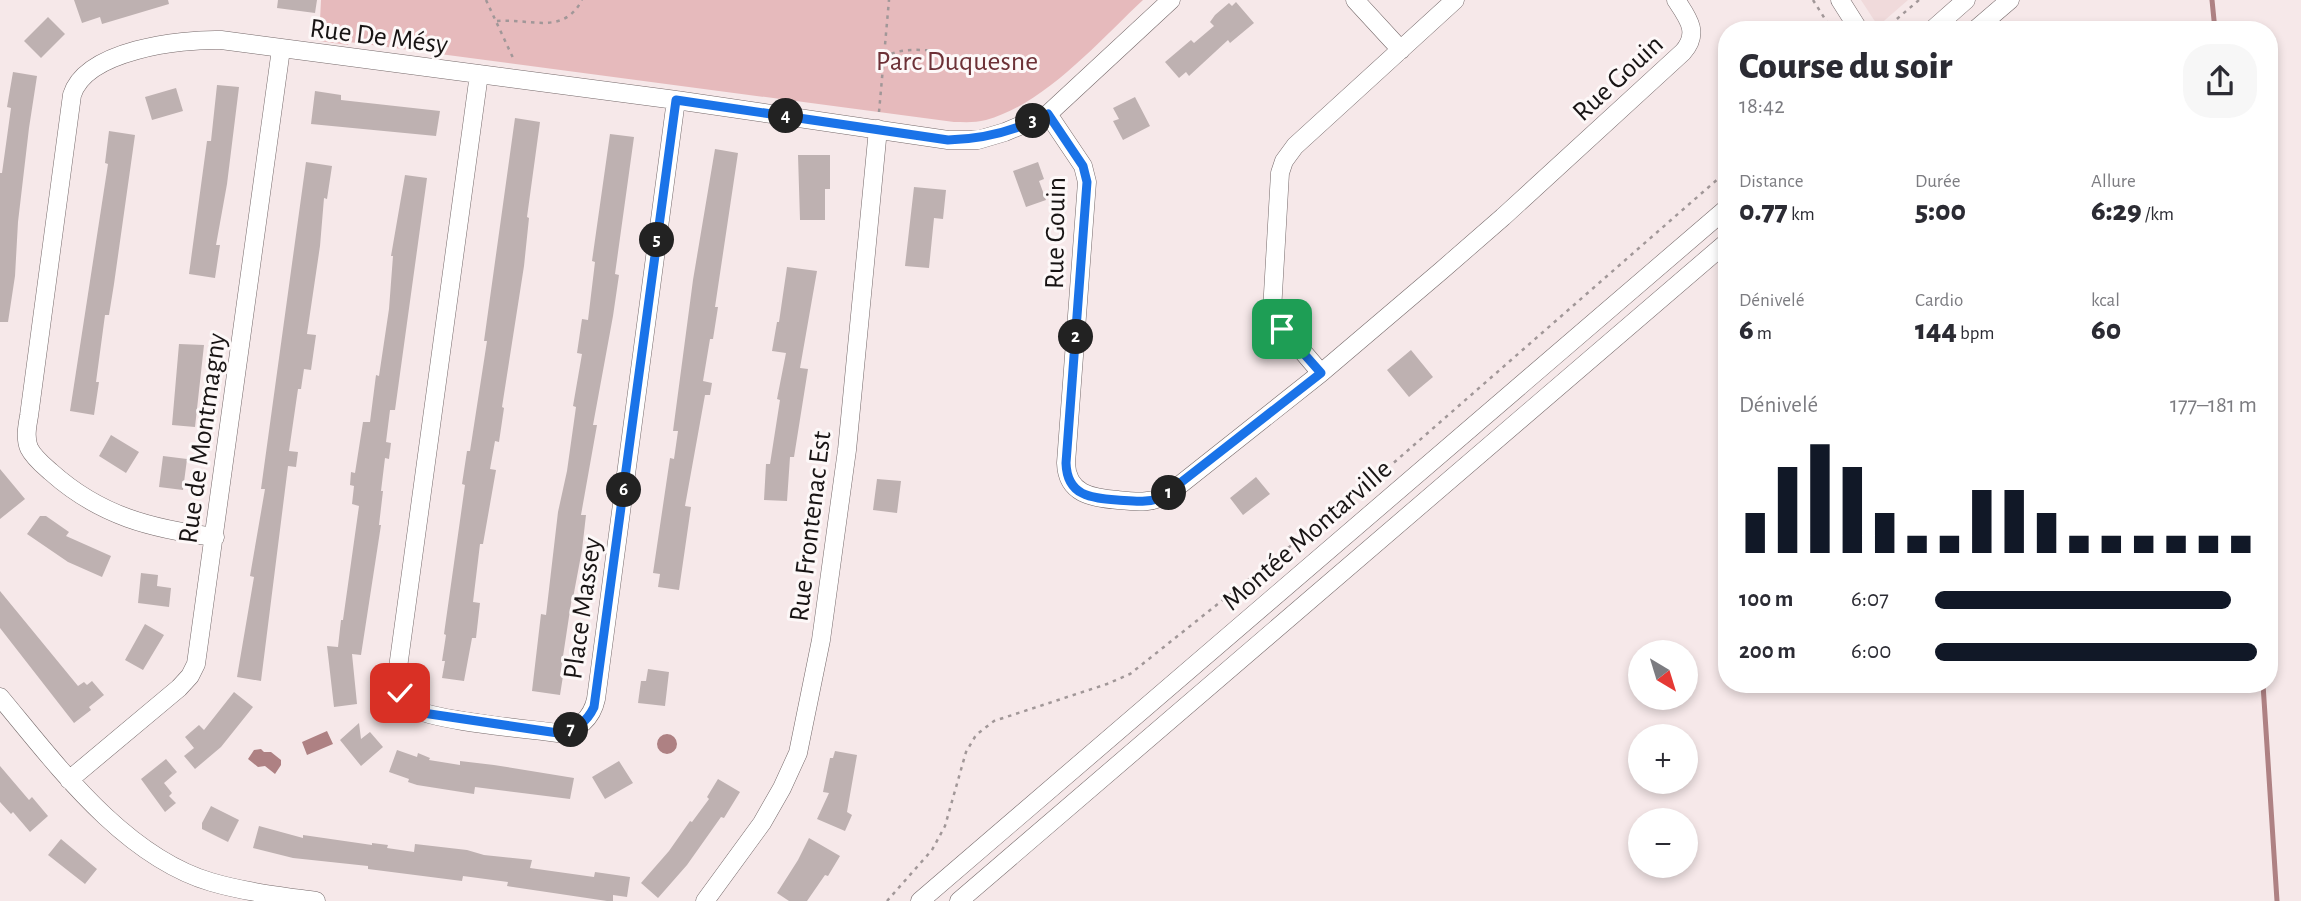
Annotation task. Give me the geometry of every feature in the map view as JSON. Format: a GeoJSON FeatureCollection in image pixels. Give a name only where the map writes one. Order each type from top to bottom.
{"type":"FeatureCollection","features":[{"type":"Feature","properties":{"kind":"street","name":"Rue De Mésy"},"geometry":{"type":"LineString","coordinates":[[215,537],[155,528],[120,517],[93,503],[63,483],[34,456],[26,435],[72,95],[77,82],[95,66],[146,49],[207,40],[676,100],[948,140],[978,140],[1048,114],[1171,0]]}},
{"type":"Feature","properties":{"kind":"street"},"geometry":{"type":"LineString","coordinates":[[1355,0],[1401,50]]}},
{"type":"Feature","properties":{"kind":"street"},"geometry":{"type":"LineString","coordinates":[[1321,373],[1280,325],[1272,311],[1280,173],[1284,161],[1295,146],[1455,0]]}},
{"type":"Feature","properties":{"kind":"street","name":"Rue Gouin"},"geometry":{"type":"LineString","coordinates":[[1048,114],[1083,166],[1087,182],[1067,474],[1075,488],[1089,497],[1144,502],[1161,498],[1321,373],[1503,217],[1683,51],[1693,33],[1691,24],[1676,0]]}},
{"type":"Feature","properties":{"kind":"street"},"geometry":{"type":"LineString","coordinates":[[1840,0],[1853,21]]}},
{"type":"Feature","properties":{"kind":"street"},"geometry":{"type":"LineString","coordinates":[[1942,21],[1966,0]]}},
{"type":"Feature","properties":{"kind":"street"},"geometry":{"type":"LineString","coordinates":[[1986,21],[2010,0]]}},
{"type":"Feature","properties":{"kind":"street","name":"Rue de Montmagny"},"geometry":{"type":"LineString","coordinates":[[69,780],[190,676],[197,657],[281,48]]}},
{"type":"Feature","properties":{"kind":"street","name":"Place Massey"},"geometry":{"type":"LineString","coordinates":[[479,74],[397,675],[400,693],[404,699],[423,713],[558,733],[584,722],[596,699],[676,100]]}},
{"type":"Feature","properties":{"kind":"street","name":"Rue Frontenac Est"},"geometry":{"type":"LineString","coordinates":[[705,901],[769,811],[798,753],[801,740],[821,640],[846,450],[877,129]]}},
{"type":"Feature","properties":{"kind":"street","name":"Montée Montarville"},"geometry":{"type":"LineString","coordinates":[[920,901],[1718,216]]}},
{"type":"Feature","properties":{"kind":"street","name":"Montée Montarville"},"geometry":{"type":"LineString","coordinates":[[959,901],[1718,250]]}},
{"type":"Feature","properties":{"kind":"street"},"geometry":{"type":"LineString","coordinates":[[0,696],[69,780],[103,814],[159,858],[209,882],[251,896],[316,901]]}},
{"type":"Feature","properties":{"kind":"path"},"geometry":{"type":"LineString","coordinates":[[486,0],[516,65],[515,79]]}},
{"type":"Feature","properties":{"kind":"path"},"geometry":{"type":"LineString","coordinates":[[497,22],[561,21],[571,15],[582,0]]}},
{"type":"Feature","properties":{"kind":"path"},"geometry":{"type":"LineString","coordinates":[[877,129],[889,0]]}},
{"type":"Feature","properties":{"kind":"path"},"geometry":{"type":"LineString","coordinates":[[1813,0],[1826,21]]}},
{"type":"Feature","properties":{"kind":"path"},"geometry":{"type":"LineString","coordinates":[[1894,21],[1919,0]]}},
{"type":"Feature","properties":{"kind":"path"},"geometry":{"type":"LineString","coordinates":[[884,58],[889,54],[908,50],[939,51]]}},
{"type":"Feature","properties":{"kind":"path"},"geometry":{"type":"LineString","coordinates":[[887,901],[932,850],[945,825],[966,752],[976,735],[994,721],[1130,674],[1382,473],[1718,180]]}},
{"type":"Feature","properties":{"kind":"shaded area"},"geometry":{"type":"Polygon","coordinates":[[[1861,0],[1908,0],[1884,21],[1875,21],[1861,0]]]}},
{"type":"Feature","properties":{"kind":"shaded area"},"geometry":{"type":"Polygon","coordinates":[[[327,731],[333,744],[307,755],[302,742],[327,731]]]}},
{"type":"Feature","properties":{"kind":"shaded area"},"geometry":{"type":"Polygon","coordinates":[[[667,734],[674,737],[677,744],[674,751],[667,754],[660,751],[657,744],[660,737],[667,734]]]}},
{"type":"Feature","properties":{"kind":"shaded area"},"geometry":{"type":"Polygon","coordinates":[[[254,750],[271,752],[281,760],[275,774],[265,766],[258,767],[248,759],[254,750]]]}},
{"type":"Feature","properties":{"kind":"green space","name":"Parc Duquesne"},"geometry":{"type":"Polygon","coordinates":[[[321,0],[1143,0],[1090,52],[1029,100],[986,120],[954,122],[349,42],[348,45],[319,41],[321,0]]]}},
{"type":"Feature","properties":{"kind":"building"},"geometry":{"type":"Polygon","coordinates":[[[74,0],[168,0],[169,4],[102,24],[100,17],[82,23],[74,0]]]}},
{"type":"Feature","properties":{"kind":"building"},"geometry":{"type":"Polygon","coordinates":[[[278,0],[317,0],[315,13],[277,8],[278,0]]]}},
{"type":"Feature","properties":{"kind":"building"},"geometry":{"type":"Polygon","coordinates":[[[1236,2],[1254,23],[1230,43],[1228,40],[1189,76],[1186,72],[1179,78],[1165,62],[1191,40],[1194,43],[1214,26],[1210,22],[1215,15],[1229,3],[1232,6],[1236,2]]]}},
{"type":"Feature","properties":{"kind":"building"},"geometry":{"type":"Polygon","coordinates":[[[48,17],[65,34],[41,58],[24,41],[48,17]]]}},
{"type":"Feature","properties":{"kind":"building"},"geometry":{"type":"Polygon","coordinates":[[[13,72],[37,76],[18,222],[15,276],[8,322],[0,322],[0,173],[11,108],[7,107],[13,72]]]}},
{"type":"Feature","properties":{"kind":"building"},"geometry":{"type":"Polygon","coordinates":[[[217,85],[239,87],[216,245],[220,245],[215,278],[189,274],[207,141],[211,141],[217,85]]]}},
{"type":"Feature","properties":{"kind":"building"},"geometry":{"type":"Polygon","coordinates":[[[176,88],[183,111],[152,120],[145,97],[176,88]]]}},
{"type":"Feature","properties":{"kind":"building"},"geometry":{"type":"Polygon","coordinates":[[[315,91],[341,95],[341,100],[440,111],[436,136],[311,124],[315,91]]]}},
{"type":"Feature","properties":{"kind":"building"},"geometry":{"type":"Polygon","coordinates":[[[1135,97],[1150,126],[1123,140],[1113,121],[1119,119],[1113,108],[1135,97]]]}},
{"type":"Feature","properties":{"kind":"building"},"geometry":{"type":"Polygon","coordinates":[[[515,118],[540,122],[527,217],[524,266],[502,407],[504,408],[499,442],[495,441],[490,469],[496,470],[483,544],[480,544],[473,602],[480,603],[476,638],[472,638],[464,681],[442,678],[445,661],[442,661],[444,634],[465,485],[462,484],[467,451],[470,451],[487,341],[484,341],[515,118]]]}},
{"type":"Feature","properties":{"kind":"building"},"geometry":{"type":"Polygon","coordinates":[[[109,131],[135,135],[109,315],[105,315],[94,415],[70,411],[108,164],[105,163],[109,131]]]}},
{"type":"Feature","properties":{"kind":"building"},"geometry":{"type":"Polygon","coordinates":[[[610,134],[634,137],[615,274],[619,275],[593,425],[597,425],[581,515],[586,515],[582,550],[560,676],[563,676],[560,695],[532,691],[541,614],[546,615],[558,512],[576,407],[573,406],[582,354],[577,353],[582,319],[588,320],[595,262],[592,261],[610,134]]]}},
{"type":"Feature","properties":{"kind":"building"},"geometry":{"type":"Polygon","coordinates":[[[715,149],[738,153],[715,307],[718,307],[703,381],[712,383],[710,395],[705,395],[685,506],[691,507],[679,590],[658,587],[660,574],[653,573],[670,458],[674,459],[678,431],[673,431],[693,280],[715,149]]]}},
{"type":"Feature","properties":{"kind":"building"},"geometry":{"type":"Polygon","coordinates":[[[798,155],[830,155],[830,189],[825,189],[825,220],[800,220],[798,155]]]}},
{"type":"Feature","properties":{"kind":"building"},"geometry":{"type":"Polygon","coordinates":[[[306,162],[332,166],[327,199],[324,198],[307,334],[316,335],[311,370],[304,369],[301,389],[298,389],[289,451],[298,452],[296,467],[288,466],[261,681],[237,677],[254,577],[250,576],[265,489],[261,489],[306,162]]]}},
{"type":"Feature","properties":{"kind":"building"},"geometry":{"type":"Polygon","coordinates":[[[1038,162],[1044,179],[1039,181],[1046,200],[1026,207],[1013,171],[1038,162]]]}},
{"type":"Feature","properties":{"kind":"building"},"geometry":{"type":"Polygon","coordinates":[[[405,175],[427,178],[395,410],[390,410],[386,442],[391,443],[389,459],[385,458],[381,525],[361,655],[352,654],[357,704],[334,707],[327,646],[338,647],[343,620],[359,506],[352,504],[354,486],[350,485],[351,472],[355,473],[363,422],[370,422],[376,375],[379,376],[389,309],[391,256],[405,175]]]}},
{"type":"Feature","properties":{"kind":"building"},"geometry":{"type":"Polygon","coordinates":[[[914,187],[946,190],[943,219],[934,218],[929,268],[905,266],[914,187]]]}},
{"type":"Feature","properties":{"kind":"building"},"geometry":{"type":"Polygon","coordinates":[[[787,267],[817,271],[800,368],[808,369],[794,457],[790,457],[787,501],[764,500],[766,464],[770,464],[780,400],[777,399],[786,353],[772,351],[787,267]]]}},
{"type":"Feature","properties":{"kind":"building"},"geometry":{"type":"Polygon","coordinates":[[[179,344],[204,345],[195,427],[172,425],[179,344]]]}},
{"type":"Feature","properties":{"kind":"building"},"geometry":{"type":"Polygon","coordinates":[[[1411,350],[1433,377],[1409,397],[1387,370],[1411,350]]]}},
{"type":"Feature","properties":{"kind":"building"},"geometry":{"type":"Polygon","coordinates":[[[111,435],[139,452],[126,473],[99,456],[111,435]]]}},
{"type":"Feature","properties":{"kind":"building"},"geometry":{"type":"Polygon","coordinates":[[[163,456],[187,459],[183,490],[159,487],[163,456]]]}},
{"type":"Feature","properties":{"kind":"building"},"geometry":{"type":"Polygon","coordinates":[[[0,469],[25,499],[0,519],[0,469]]]}},
{"type":"Feature","properties":{"kind":"building"},"geometry":{"type":"Polygon","coordinates":[[[1256,477],[1270,494],[1243,515],[1230,498],[1256,477]]]}},
{"type":"Feature","properties":{"kind":"building"},"geometry":{"type":"Polygon","coordinates":[[[877,479],[901,481],[897,513],[873,510],[877,479]]]}},
{"type":"Feature","properties":{"kind":"building"},"geometry":{"type":"Polygon","coordinates":[[[40,516],[46,516],[69,532],[66,536],[111,556],[102,577],[68,562],[27,534],[40,516]]]}},
{"type":"Feature","properties":{"kind":"building"},"geometry":{"type":"Polygon","coordinates":[[[141,573],[158,575],[157,586],[171,588],[169,607],[138,603],[141,573]]]}},
{"type":"Feature","properties":{"kind":"building"},"geometry":{"type":"Polygon","coordinates":[[[0,591],[78,686],[92,681],[104,695],[74,723],[0,628],[0,591]]]}},
{"type":"Feature","properties":{"kind":"building"},"geometry":{"type":"Polygon","coordinates":[[[145,624],[164,635],[143,670],[125,660],[145,624]]]}},
{"type":"Feature","properties":{"kind":"building"},"geometry":{"type":"Polygon","coordinates":[[[648,669],[669,672],[665,706],[638,703],[641,681],[646,681],[648,669]]]}},
{"type":"Feature","properties":{"kind":"building"},"geometry":{"type":"Polygon","coordinates":[[[234,692],[253,707],[221,747],[195,769],[184,756],[194,748],[185,737],[199,725],[204,730],[234,692]]]}},
{"type":"Feature","properties":{"kind":"building"},"geometry":{"type":"Polygon","coordinates":[[[359,723],[361,739],[370,732],[383,747],[361,766],[340,740],[359,723]]]}},
{"type":"Feature","properties":{"kind":"building"},"geometry":{"type":"Polygon","coordinates":[[[397,750],[417,757],[418,753],[430,758],[429,760],[460,765],[460,761],[574,778],[570,799],[475,787],[474,794],[417,785],[389,772],[397,750]]]}},
{"type":"Feature","properties":{"kind":"building"},"geometry":{"type":"Polygon","coordinates":[[[835,751],[857,755],[847,812],[852,815],[845,831],[817,819],[829,793],[823,792],[830,758],[833,758],[835,751]]]}},
{"type":"Feature","properties":{"kind":"building"},"geometry":{"type":"Polygon","coordinates":[[[166,759],[177,772],[164,783],[172,793],[169,796],[176,803],[165,812],[141,779],[166,759]]]}},
{"type":"Feature","properties":{"kind":"building"},"geometry":{"type":"Polygon","coordinates":[[[619,761],[633,783],[605,799],[592,777],[619,761]]]}},
{"type":"Feature","properties":{"kind":"building"},"geometry":{"type":"Polygon","coordinates":[[[0,766],[29,800],[32,797],[48,816],[30,832],[13,812],[11,814],[0,802],[0,766]]]}},
{"type":"Feature","properties":{"kind":"building"},"geometry":{"type":"Polygon","coordinates":[[[718,779],[740,792],[724,818],[721,817],[687,865],[658,898],[641,883],[669,851],[690,821],[692,822],[709,799],[707,797],[718,779]]]}},
{"type":"Feature","properties":{"kind":"building"},"geometry":{"type":"Polygon","coordinates":[[[211,806],[239,820],[228,842],[202,829],[202,823],[211,806]]]}},
{"type":"Feature","properties":{"kind":"building"},"geometry":{"type":"Polygon","coordinates":[[[259,826],[303,838],[303,835],[388,845],[387,848],[414,852],[415,844],[467,850],[484,855],[532,860],[530,868],[594,877],[595,872],[630,877],[627,897],[613,895],[613,901],[607,901],[507,886],[508,882],[463,876],[462,881],[368,869],[368,866],[293,858],[253,848],[259,826]]]}},
{"type":"Feature","properties":{"kind":"building"},"geometry":{"type":"Polygon","coordinates":[[[809,838],[840,856],[828,876],[825,875],[807,901],[789,901],[777,893],[809,838]]]}},
{"type":"Feature","properties":{"kind":"building"},"geometry":{"type":"Polygon","coordinates":[[[61,839],[97,869],[85,884],[48,855],[61,839]]]}},
{"type":"Feature","properties":{"kind":"waterway"},"geometry":{"type":"LineString","coordinates":[[2212,0],[2214,21]]}},
{"type":"Feature","properties":{"kind":"waterway"},"geometry":{"type":"LineString","coordinates":[[2264,693],[2277,901]]}},
{"type":"Feature","properties":{"kind":"route"},"geometry":{"type":"LineString","coordinates":[[400,693],[410,705],[423,713],[558,733],[584,722],[594,707],[676,100],[948,140],[978,140],[1048,114],[1083,166],[1087,182],[1066,463],[1072,484],[1079,492],[1089,497],[1144,502],[1161,498],[1321,373],[1282,329]]}}]}
